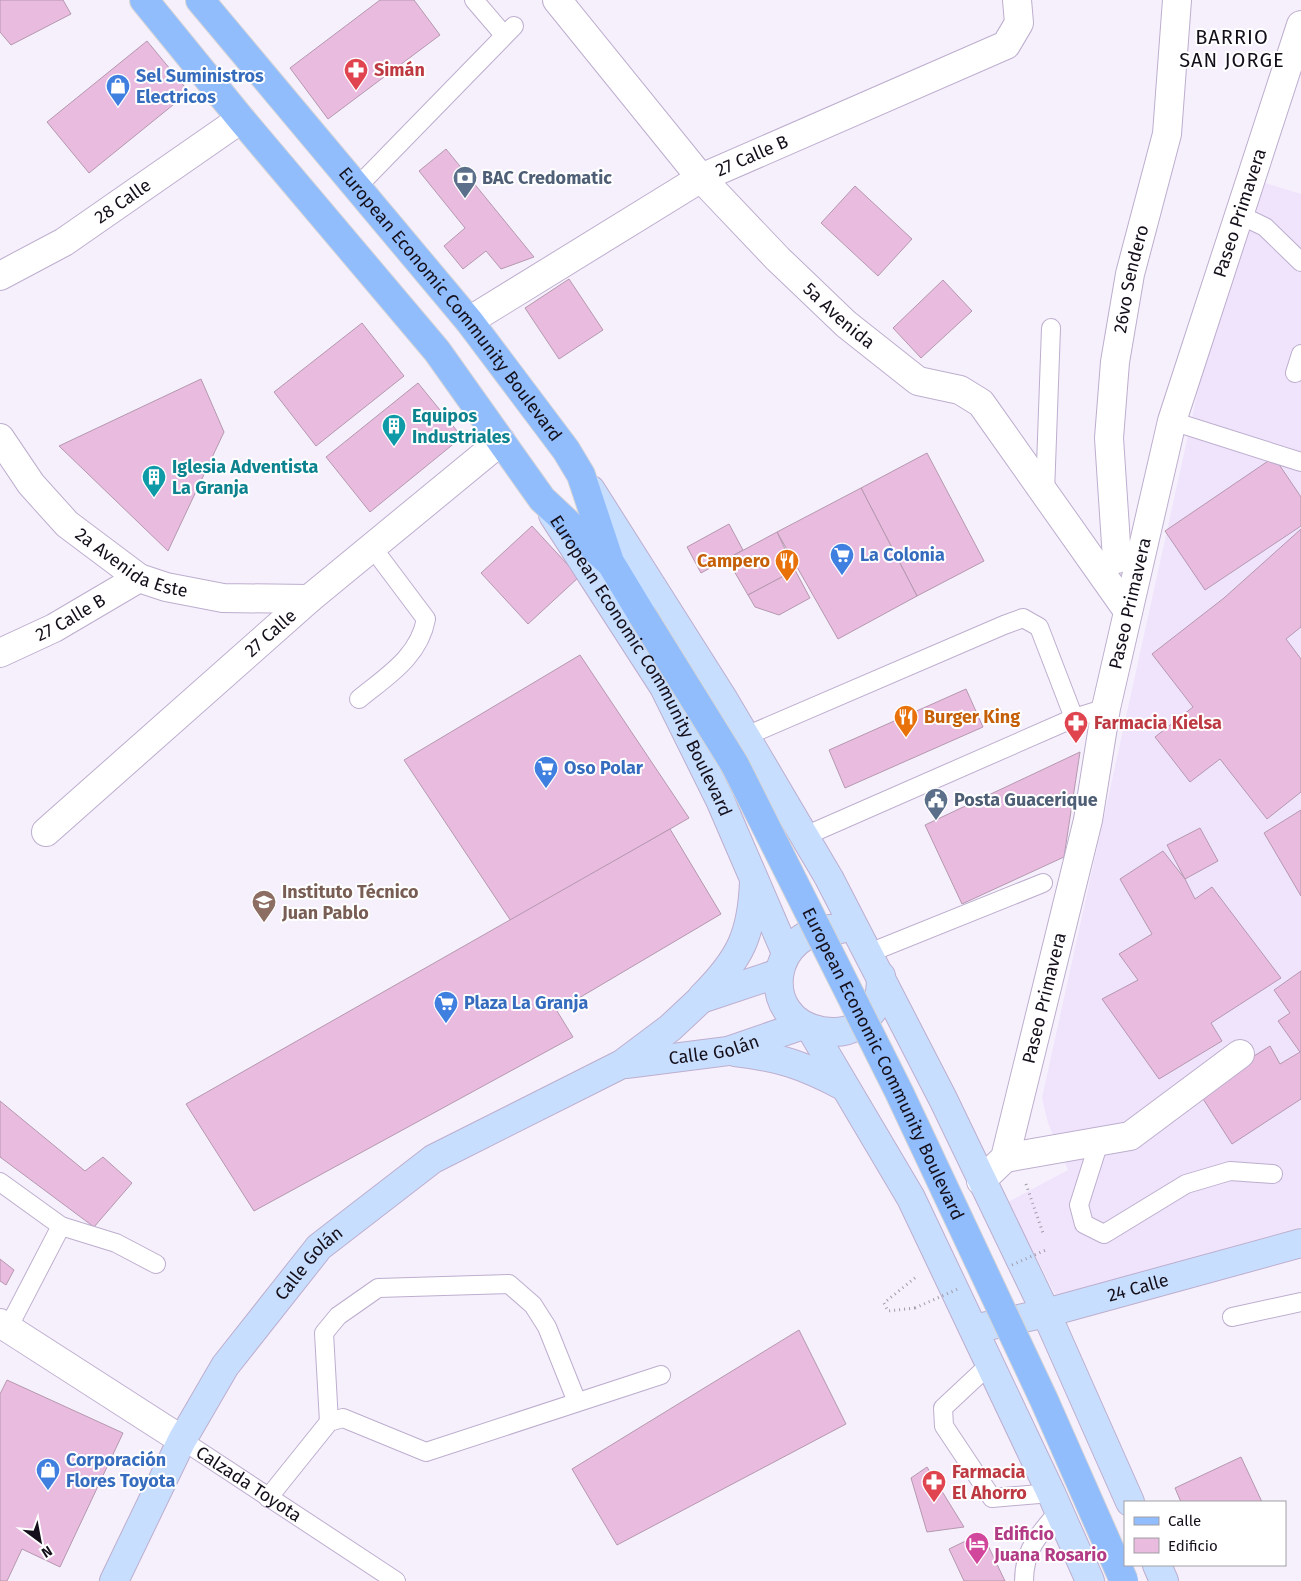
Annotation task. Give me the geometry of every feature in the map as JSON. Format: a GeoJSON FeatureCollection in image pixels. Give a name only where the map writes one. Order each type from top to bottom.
{"type":"FeatureCollection","features":[{"type":"Feature","properties":{"kind":"main road","name":"European Economic Community Boulevard"},"geometry":{"type":"LineString","coordinates":[[144,0],[241,119],[437,350],[542,499],[664,687],[720,800],[754,877],[783,963]]}},
{"type":"Feature","properties":{"kind":"main road","name":"European Economic Community Boulevard"},"geometry":{"type":"LineString","coordinates":[[200,0],[469,321],[566,450],[746,736],[805,836],[869,955],[1046,1313],[1130,1501]]}},
{"type":"Feature","properties":{"kind":"main road"},"geometry":{"type":"LineString","coordinates":[[581,475],[610,562]]}},
{"type":"Feature","properties":{"kind":"main road"},"geometry":{"type":"LineString","coordinates":[[542,499],[610,562]]}},
{"type":"Feature","properties":{"kind":"main road","name":"European Economic Community Boulevard"},"geometry":{"type":"LineString","coordinates":[[610,562],[735,765],[894,1083],[1044,1400],[1124,1581]]}},
{"type":"Feature","properties":{"kind":"main road"},"geometry":{"type":"LineString","coordinates":[[700,998],[725,974],[743,944],[753,911],[754,877]]}},
{"type":"Feature","properties":{"kind":"main road"},"geometry":{"type":"LineString","coordinates":[[840,929],[869,955],[881,996],[870,1015],[853,1028],[832,1033],[807,1027],[788,1012],[779,993],[783,963],[801,938],[820,930],[840,929]]}},
{"type":"Feature","properties":{"kind":"main road","name":"Calle Golán"},"geometry":{"type":"LineString","coordinates":[[114,1581],[182,1440],[226,1366],[319,1247],[433,1159],[622,1064],[670,1028],[700,998],[783,963]]}},
{"type":"Feature","properties":{"kind":"main road","name":"European Economic Community Boulevard"},"geometry":{"type":"LineString","coordinates":[[807,1027],[910,1198],[974,1329],[1090,1581]]}},
{"type":"Feature","properties":{"kind":"main road","name":"Calle Golán"},"geometry":{"type":"LineString","coordinates":[[622,1064],[728,1051],[807,1027]]}},
{"type":"Feature","properties":{"kind":"main road"},"geometry":{"type":"LineString","coordinates":[[728,1051],[769,1056],[808,1068],[844,1087]]}},
{"type":"Feature","properties":{"kind":"main road","name":"24 Calle"},"geometry":{"type":"LineString","coordinates":[[974,1329],[1046,1313],[1301,1243]]}},
{"type":"Feature","properties":{"kind":"main road"},"geometry":{"type":"LineString","coordinates":[[1157,1566],[1164,1581]]}},
{"type":"Feature","properties":{"kind":"street","name":"5a Avenida"},"geometry":{"type":"LineString","coordinates":[[557,0],[701,178],[778,259],[853,329],[918,380],[960,390],[981,404],[1128,611]]}},
{"type":"Feature","properties":{"kind":"street","name":"27 Calle B"},"geometry":{"type":"LineString","coordinates":[[469,321],[701,178],[1006,45],[1019,23],[1017,0]]}},
{"type":"Feature","properties":{"kind":"street","name":"26vo Sendero"},"geometry":{"type":"LineString","coordinates":[[1117,559],[1109,438],[1115,362],[1130,274],[1167,134],[1177,0]]}},
{"type":"Feature","properties":{"kind":"street","name":"Paseo Primavera"},"geometry":{"type":"LineString","coordinates":[[1006,1158],[1088,820],[1106,708],[1172,421],[1238,214],[1298,41]]}},
{"type":"Feature","properties":{"kind":"street","name":"28 Calle"},"geometry":{"type":"LineString","coordinates":[[0,276],[64,242],[241,119]]}},
{"type":"Feature","properties":{"kind":"street","name":"2a Avenida Este"},"geometry":{"type":"LineString","coordinates":[[0,438],[30,484],[68,524],[140,578],[166,588],[224,598],[309,599]]}},
{"type":"Feature","properties":{"kind":"street","name":"27 Calle"},"geometry":{"type":"LineString","coordinates":[[46,832],[309,599],[501,441]]}},
{"type":"Feature","properties":{"kind":"street"},"geometry":{"type":"LineString","coordinates":[[1090,558],[1103,561],[1117,559],[1131,553],[1145,540]]}},
{"type":"Feature","properties":{"kind":"street","name":"27 Calle B"},"geometry":{"type":"LineString","coordinates":[[0,653],[54,628],[140,578]]}},
{"type":"Feature","properties":{"kind":"street"},"geometry":{"type":"LineString","coordinates":[[981,1181],[1006,1158],[1130,1136],[1240,1054]]}},
{"type":"Feature","properties":{"kind":"street","name":"Calzada Toyota"},"geometry":{"type":"LineString","coordinates":[[4,1326],[182,1440]]}},
{"type":"Feature","properties":{"kind":"lane"},"geometry":{"type":"LineString","coordinates":[[357,187],[509,31],[474,0]]}},
{"type":"Feature","properties":{"kind":"lane"},"geometry":{"type":"LineString","coordinates":[[1238,214],[1265,227],[1301,262]]}},
{"type":"Feature","properties":{"kind":"lane"},"geometry":{"type":"LineString","coordinates":[[1045,494],[1051,328]]}},
{"type":"Feature","properties":{"kind":"lane"},"geometry":{"type":"LineString","coordinates":[[1295,373],[1301,354]]}},
{"type":"Feature","properties":{"kind":"lane"},"geometry":{"type":"LineString","coordinates":[[1172,421],[1301,462]]}},
{"type":"Feature","properties":{"kind":"lane"},"geometry":{"type":"LineString","coordinates":[[359,699],[408,658],[423,636],[426,619],[372,547]]}},
{"type":"Feature","properties":{"kind":"lane"},"geometry":{"type":"LineString","coordinates":[[746,736],[1022,618],[1039,627],[1074,718]]}},
{"type":"Feature","properties":{"kind":"lane"},"geometry":{"type":"LineString","coordinates":[[805,836],[1074,718],[1106,708]]}},
{"type":"Feature","properties":{"kind":"lane"},"geometry":{"type":"LineString","coordinates":[[869,955],[1042,883]]}},
{"type":"Feature","properties":{"kind":"lane"},"geometry":{"type":"LineString","coordinates":[[1098,1142],[1078,1205],[1084,1224],[1104,1234],[1186,1184],[1230,1170],[1273,1174]]}},
{"type":"Feature","properties":{"kind":"lane"},"geometry":{"type":"LineString","coordinates":[[0,1182],[61,1226],[116,1243],[156,1264]]}},
{"type":"Feature","properties":{"kind":"lane"},"geometry":{"type":"LineString","coordinates":[[4,1326],[61,1226]]}},
{"type":"Feature","properties":{"kind":"lane"},"geometry":{"type":"LineString","coordinates":[[329,1422],[324,1333],[338,1316],[378,1288],[509,1284],[534,1304],[547,1327],[577,1402]]}},
{"type":"Feature","properties":{"kind":"lane"},"geometry":{"type":"LineString","coordinates":[[1232,1317],[1301,1302]]}},
{"type":"Feature","properties":{"kind":"lane"},"geometry":{"type":"LineString","coordinates":[[989,1365],[943,1408],[944,1426],[992,1498],[1055,1502],[1024,1563],[1024,1581]]}},
{"type":"Feature","properties":{"kind":"lane"},"geometry":{"type":"LineString","coordinates":[[268,1498],[329,1422],[343,1418],[426,1452],[661,1375]]}},
{"type":"Feature","properties":{"kind":"lane","name":"Calzada Toyota"},"geometry":{"type":"LineString","coordinates":[[182,1440],[396,1581]]}},
{"type":"Feature","properties":{"kind":"path"},"geometry":{"type":"LineString","coordinates":[[1028,1184],[1048,1249]]}},
{"type":"Feature","properties":{"kind":"path"},"geometry":{"type":"LineString","coordinates":[[915,1308],[888,1311],[884,1303],[941,1259]]}},
{"type":"Feature","properties":{"kind":"shaded area"},"geometry":{"type":"Polygon","coordinates":[[[1259,181],[1301,194],[1301,1227],[1056,1296],[1008,1202],[1068,1170],[1048,1123],[1042,1098],[1233,231],[1259,181]]]}},
{"type":"Feature","properties":{"kind":"building"},"geometry":{"type":"Polygon","coordinates":[[[0,0],[63,0],[71,14],[11,45],[0,32],[0,0]]]}},
{"type":"Feature","properties":{"kind":"building"},"geometry":{"type":"Polygon","coordinates":[[[380,0],[414,0],[440,35],[328,119],[290,68],[380,0]]]}},
{"type":"Feature","properties":{"kind":"building","name":"Sel Suministros Electricos"},"geometry":{"type":"Polygon","coordinates":[[[147,41],[189,92],[89,173],[47,122],[147,41]]]}},
{"type":"Feature","properties":{"kind":"building","name":"BAC Credomatic"},"geometry":{"type":"Polygon","coordinates":[[[446,149],[534,257],[501,269],[486,251],[463,269],[444,246],[465,228],[419,171],[446,149]]]}},
{"type":"Feature","properties":{"kind":"building"},"geometry":{"type":"Polygon","coordinates":[[[855,186],[912,239],[878,276],[821,223],[855,186]]]}},
{"type":"Feature","properties":{"kind":"building"},"geometry":{"type":"Polygon","coordinates":[[[569,279],[603,330],[559,359],[525,308],[569,279]]]}},
{"type":"Feature","properties":{"kind":"building"},"geometry":{"type":"Polygon","coordinates":[[[943,280],[972,311],[921,358],[893,328],[943,280]]]}},
{"type":"Feature","properties":{"kind":"building"},"geometry":{"type":"Polygon","coordinates":[[[362,323],[404,376],[316,446],[274,392],[362,323]]]}},
{"type":"Feature","properties":{"kind":"building","name":"Iglesia Adventista La Granja"},"geometry":{"type":"Polygon","coordinates":[[[201,379],[224,432],[168,551],[59,446],[201,379]]]}},
{"type":"Feature","properties":{"kind":"building","name":"Equipos Industriales"},"geometry":{"type":"Polygon","coordinates":[[[418,383],[462,437],[370,512],[326,457],[418,383]]]}},
{"type":"Feature","properties":{"kind":"building"},"geometry":{"type":"Polygon","coordinates":[[[927,453],[984,561],[917,596],[861,488],[927,453]]]}},
{"type":"Feature","properties":{"kind":"building"},"geometry":{"type":"Polygon","coordinates":[[[1274,457],[1301,497],[1301,526],[1205,590],[1165,531],[1274,457]]]}},
{"type":"Feature","properties":{"kind":"building"},"geometry":{"type":"Polygon","coordinates":[[[861,488],[917,596],[838,639],[777,532],[861,488]]]}},
{"type":"Feature","properties":{"kind":"building"},"geometry":{"type":"Polygon","coordinates":[[[729,524],[743,550],[701,573],[687,547],[729,524]]]}},
{"type":"Feature","properties":{"kind":"building"},"geometry":{"type":"Polygon","coordinates":[[[532,526],[579,577],[528,624],[481,573],[532,526]]]}},
{"type":"Feature","properties":{"kind":"building"},"geometry":{"type":"Polygon","coordinates":[[[1301,529],[1301,627],[1286,639],[1301,659],[1301,792],[1267,819],[1220,759],[1190,782],[1155,737],[1193,707],[1152,654],[1224,598],[1301,529]]]}},
{"type":"Feature","properties":{"kind":"building"},"geometry":{"type":"Polygon","coordinates":[[[777,532],[795,570],[748,595],[727,559],[777,532]]]}},
{"type":"Feature","properties":{"kind":"building","name":"Campero"},"geometry":{"type":"Polygon","coordinates":[[[795,570],[810,598],[779,615],[755,607],[748,595],[795,570]]]}},
{"type":"Feature","properties":{"kind":"building","name":"Oso Polar"},"geometry":{"type":"Polygon","coordinates":[[[580,655],[689,818],[511,921],[404,760],[580,655]]]}},
{"type":"Feature","properties":{"kind":"building","name":"Burger King"},"geometry":{"type":"Polygon","coordinates":[[[966,689],[983,727],[845,788],[829,750],[966,689]]]}},
{"type":"Feature","properties":{"kind":"building"},"geometry":{"type":"Polygon","coordinates":[[[1080,752],[1064,857],[962,904],[925,825],[1080,752]]]}},
{"type":"Feature","properties":{"kind":"building"},"geometry":{"type":"Polygon","coordinates":[[[1301,810],[1301,896],[1264,833],[1301,810]]]}},
{"type":"Feature","properties":{"kind":"building"},"geometry":{"type":"Polygon","coordinates":[[[1200,828],[1218,861],[1185,879],[1167,845],[1200,828]]]}},
{"type":"Feature","properties":{"kind":"building","name":"Plaza La Granja"},"geometry":{"type":"Polygon","coordinates":[[[670,829],[721,914],[557,1011],[573,1037],[254,1211],[186,1104],[670,829]]]}},
{"type":"Feature","properties":{"kind":"building"},"geometry":{"type":"Polygon","coordinates":[[[1163,851],[1185,879],[1195,899],[1212,887],[1281,978],[1211,1023],[1222,1041],[1159,1079],[1102,999],[1138,980],[1119,954],[1152,934],[1120,879],[1163,851]]]}},
{"type":"Feature","properties":{"kind":"building"},"geometry":{"type":"Polygon","coordinates":[[[1301,971],[1301,1099],[1232,1144],[1198,1091],[1270,1046],[1280,1064],[1300,1052],[1278,1021],[1290,1013],[1274,990],[1301,971]]]}},
{"type":"Feature","properties":{"kind":"building"},"geometry":{"type":"Polygon","coordinates":[[[0,1101],[85,1171],[103,1157],[132,1183],[94,1227],[0,1157],[0,1101]]]}},
{"type":"Feature","properties":{"kind":"building"},"geometry":{"type":"Polygon","coordinates":[[[0,1259],[14,1270],[6,1285],[0,1281],[0,1259]]]}},
{"type":"Feature","properties":{"kind":"building"},"geometry":{"type":"Polygon","coordinates":[[[799,1330],[846,1424],[617,1545],[572,1469],[799,1330]]]}},
{"type":"Feature","properties":{"kind":"building","name":"Corporación Flores Toyota"},"geometry":{"type":"Polygon","coordinates":[[[7,1380],[123,1433],[60,1567],[22,1549],[7,1581],[0,1581],[0,1394],[7,1380]]]}},
{"type":"Feature","properties":{"kind":"building"},"geometry":{"type":"Polygon","coordinates":[[[1241,1457],[1262,1501],[1181,1501],[1175,1488],[1241,1457]]]}},
{"type":"Feature","properties":{"kind":"building","name":"Farmacia El Ahorro"},"geometry":{"type":"Polygon","coordinates":[[[927,1467],[964,1527],[927,1532],[911,1478],[927,1467]]]}},
{"type":"Feature","properties":{"kind":"building","name":"Edificio Juana Rosario"},"geometry":{"type":"Polygon","coordinates":[[[982,1533],[1005,1581],[964,1581],[949,1549],[982,1533]]]}},
{"type":"Feature","properties":{"kind":"place","name":"Simán"},"geometry":{"type":"Point","coordinates":[356,91]}},
{"type":"Feature","properties":{"kind":"place","name":"Sel Suministros Electricos"},"geometry":{"type":"Point","coordinates":[118,107]}},
{"type":"Feature","properties":{"kind":"place","name":"BAC Credomatic"},"geometry":{"type":"Point","coordinates":[465,199]}},
{"type":"Feature","properties":{"kind":"place","name":"Equipos Industriales"},"geometry":{"type":"Point","coordinates":[394,447]}},
{"type":"Feature","properties":{"kind":"place","name":"Iglesia Adventista La Granja"},"geometry":{"type":"Point","coordinates":[154,498]}},
{"type":"Feature","properties":{"kind":"place","name":"La Colonia"},"geometry":{"type":"Point","coordinates":[842,576]}},
{"type":"Feature","properties":{"kind":"place","name":"Campero"},"geometry":{"type":"Point","coordinates":[787,582]}},
{"type":"Feature","properties":{"kind":"place","name":"Burger King"},"geometry":{"type":"Point","coordinates":[906,738]}},
{"type":"Feature","properties":{"kind":"place","name":"Farmacia Kielsa"},"geometry":{"type":"Point","coordinates":[1076,744]}},
{"type":"Feature","properties":{"kind":"place","name":"Oso Polar"},"geometry":{"type":"Point","coordinates":[546,789]}},
{"type":"Feature","properties":{"kind":"place","name":"Posta Guacerique"},"geometry":{"type":"Point","coordinates":[936,821]}},
{"type":"Feature","properties":{"kind":"place","name":"Instituto Técnico Juan Pablo"},"geometry":{"type":"Point","coordinates":[264,923]}},
{"type":"Feature","properties":{"kind":"place","name":"Plaza La Granja"},"geometry":{"type":"Point","coordinates":[446,1024]}},
{"type":"Feature","properties":{"kind":"place","name":"Corporación Flores Toyota"},"geometry":{"type":"Point","coordinates":[48,1491]}},
{"type":"Feature","properties":{"kind":"place","name":"Farmacia El Ahorro"},"geometry":{"type":"Point","coordinates":[934,1503]}},
{"type":"Feature","properties":{"kind":"place","name":"Edificio Juana Rosario"},"geometry":{"type":"Point","coordinates":[977,1565]}},
{"type":"Feature","properties":{"kind":"district","name":"BARRIO SAN JORGE"},"geometry":{"type":"Point","coordinates":[1232,48]}}]}
